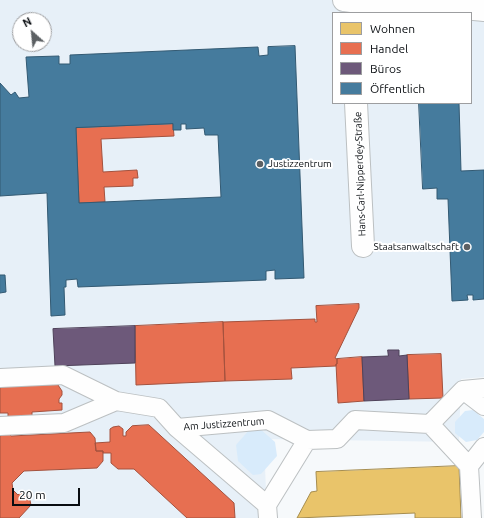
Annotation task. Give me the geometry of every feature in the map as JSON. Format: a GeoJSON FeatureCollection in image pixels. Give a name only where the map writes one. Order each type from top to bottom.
{"type":"FeatureCollection","features":[{"type":"Feature","properties":{"kind":"street"},"geometry":{"type":"LineString","coordinates":[[350,4],[421,7],[437,3],[484,10]]}},
{"type":"Feature","properties":{"kind":"street","name":"Hans-Carl-Nipperdey-Straße"},"geometry":{"type":"LineString","coordinates":[[356,104],[363,246]]}},
{"type":"Feature","properties":{"kind":"street","name":"Am Justizzentrum"},"geometry":{"type":"LineString","coordinates":[[0,378],[63,375],[116,402],[159,408],[177,428],[267,511]]}},
{"type":"Feature","properties":{"kind":"street"},"geometry":{"type":"LineString","coordinates":[[472,518],[469,466],[430,424],[464,390],[484,388]]}},
{"type":"Feature","properties":{"kind":"street"},"geometry":{"type":"LineString","coordinates":[[464,390],[484,406]]}},
{"type":"Feature","properties":{"kind":"street"},"geometry":{"type":"LineString","coordinates":[[0,426],[64,424],[116,402]]}},
{"type":"Feature","properties":{"kind":"street","name":"Am Justizzentrum"},"geometry":{"type":"LineString","coordinates":[[177,428],[268,420],[307,440],[337,439],[354,420],[430,424]]}},
{"type":"Feature","properties":{"kind":"street"},"geometry":{"type":"LineString","coordinates":[[267,511],[307,440]]}},
{"type":"Feature","properties":{"kind":"street"},"geometry":{"type":"LineString","coordinates":[[469,466],[484,447]]}},
{"type":"Feature","properties":{"kind":"shaded area"},"geometry":{"type":"Polygon","coordinates":[[[0,0],[484,0],[484,377],[461,379],[459,442],[264,439],[267,518],[0,518],[0,0]]]}},
{"type":"Feature","properties":{"kind":"shaded area"},"geometry":{"type":"Polygon","coordinates":[[[473,410],[484,419],[484,432],[477,440],[466,442],[455,433],[455,422],[465,411],[473,410]]]}},
{"type":"Feature","properties":{"kind":"shaded area"},"geometry":{"type":"Polygon","coordinates":[[[250,429],[260,429],[275,442],[277,456],[261,474],[253,475],[238,461],[236,445],[250,429]]]}},
{"type":"Feature","properties":{"kind":"building: Wohnen"},"geometry":{"type":"Polygon","coordinates":[[[459,466],[461,518],[415,518],[415,513],[297,518],[311,492],[317,491],[316,472],[459,466]]]}},
{"type":"Feature","properties":{"kind":"building: Handel"},"geometry":{"type":"Polygon","coordinates":[[[173,124],[174,136],[101,139],[103,172],[137,170],[138,178],[133,178],[133,186],[104,187],[105,202],[79,203],[76,128],[173,124]]]}},
{"type":"Feature","properties":{"kind":"building: Handel"},"geometry":{"type":"Polygon","coordinates":[[[359,304],[359,308],[335,358],[337,359],[336,366],[291,368],[292,379],[225,381],[223,322],[315,319],[315,322],[317,322],[316,306],[359,304]]]}},
{"type":"Feature","properties":{"kind":"building: Handel"},"geometry":{"type":"Polygon","coordinates":[[[223,322],[225,381],[136,385],[135,326],[223,322]]]}},
{"type":"Feature","properties":{"kind":"building: Handel"},"geometry":{"type":"Polygon","coordinates":[[[441,354],[443,398],[409,399],[407,355],[441,354]]]}},
{"type":"Feature","properties":{"kind":"building: Handel"},"geometry":{"type":"Polygon","coordinates":[[[362,357],[364,401],[338,403],[337,359],[362,357]]]}},
{"type":"Feature","properties":{"kind":"building: Handel"},"geometry":{"type":"Polygon","coordinates":[[[58,385],[62,391],[59,403],[62,403],[62,410],[32,412],[32,416],[8,417],[8,413],[0,413],[0,387],[58,385]]]}},
{"type":"Feature","properties":{"kind":"building: Handel"},"geometry":{"type":"Polygon","coordinates":[[[149,425],[234,503],[235,518],[187,518],[134,469],[118,469],[111,463],[111,453],[96,451],[95,443],[110,442],[110,429],[113,427],[119,426],[123,429],[123,436],[126,436],[126,432],[132,426],[149,425]]]}},
{"type":"Feature","properties":{"kind":"building: Handel"},"geometry":{"type":"Polygon","coordinates":[[[8,432],[11,436],[90,432],[95,438],[96,451],[103,451],[103,461],[97,468],[24,471],[12,483],[13,490],[18,495],[23,490],[29,496],[31,505],[19,518],[0,518],[0,433],[8,432]]]}},
{"type":"Feature","properties":{"kind":"building: Büros"},"geometry":{"type":"Polygon","coordinates":[[[135,326],[135,363],[55,366],[53,329],[135,326]]]}},
{"type":"Feature","properties":{"kind":"building: Büros"},"geometry":{"type":"Polygon","coordinates":[[[388,350],[399,350],[399,356],[407,355],[409,399],[364,401],[362,357],[388,356],[388,350]]]}},
{"type":"Feature","properties":{"kind":"building: Öffentlich","name":"Justizzentrum"},"geometry":{"type":"Polygon","coordinates":[[[295,46],[304,278],[275,279],[275,270],[266,271],[266,280],[78,287],[77,279],[66,280],[66,287],[64,287],[65,315],[51,316],[47,193],[0,196],[0,83],[11,95],[15,92],[19,98],[29,97],[26,57],[59,56],[59,64],[70,64],[70,55],[258,47],[259,56],[268,55],[268,47],[295,46]],[[173,124],[76,128],[79,203],[221,197],[218,135],[205,135],[204,128],[186,129],[186,124],[181,124],[181,130],[173,130],[173,124]]]}},
{"type":"Feature","properties":{"kind":"building: Öffentlich","name":"Staatsanwaltschaft"},"geometry":{"type":"Polygon","coordinates":[[[419,104],[459,104],[461,171],[484,170],[484,299],[473,300],[473,295],[467,295],[468,300],[452,301],[448,199],[437,199],[437,188],[423,189],[419,104]]]}},
{"type":"Feature","properties":{"kind":"building: Öffentlich"},"geometry":{"type":"Polygon","coordinates":[[[0,275],[5,275],[6,292],[0,293],[0,275]]]}},
{"type":"Feature","properties":{"kind":"place","name":"Justizzentrum"},"geometry":{"type":"Point","coordinates":[260,164]}},
{"type":"Feature","properties":{"kind":"place","name":"Staatsanwaltschaft"},"geometry":{"type":"Point","coordinates":[467,247]}}]}
